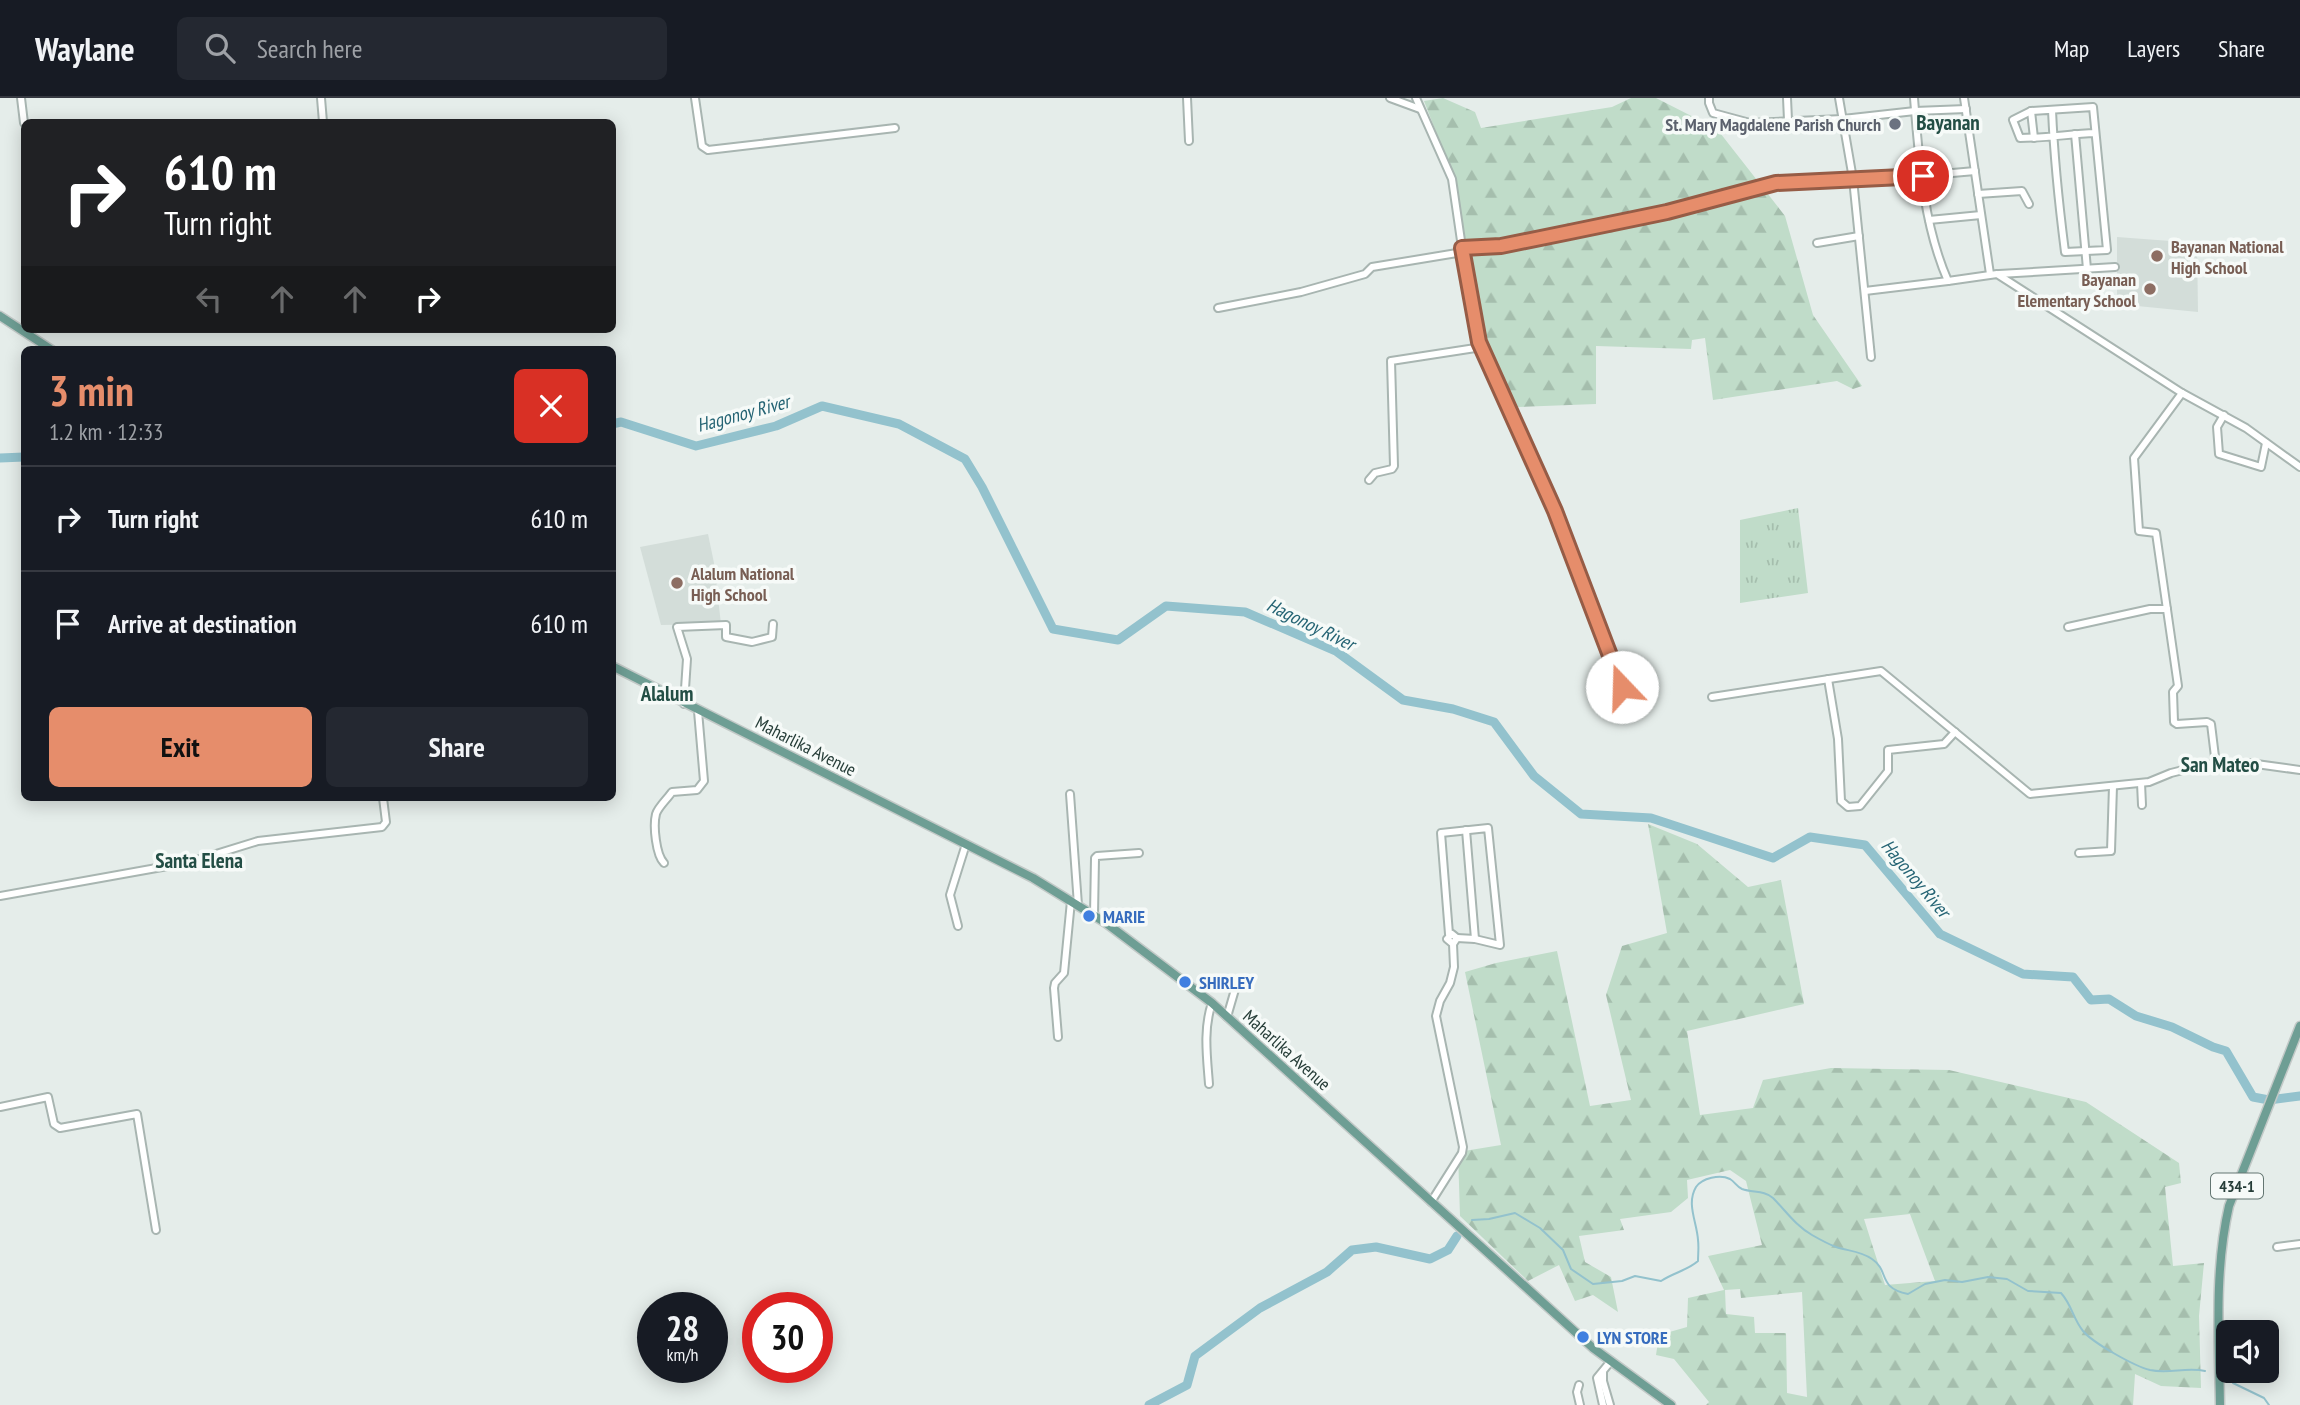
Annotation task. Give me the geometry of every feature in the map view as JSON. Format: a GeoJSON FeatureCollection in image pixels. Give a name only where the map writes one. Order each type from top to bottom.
{"type":"FeatureCollection","features":[{"type":"Feature","properties":{"kind":"main road"},"geometry":{"type":"LineString","coordinates":[[0,316],[21,330]]}},
{"type":"Feature","properties":{"kind":"main road"},"geometry":{"type":"LineString","coordinates":[[26,333],[46,346]]}},
{"type":"Feature","properties":{"kind":"main road","name":"Maharlika Avenue"},"geometry":{"type":"LineString","coordinates":[[616,668],[1034,878],[1094,915],[1212,1003],[1593,1348],[1671,1405]]}},
{"type":"Feature","properties":{"kind":"main road","name":"434-1"},"geometry":{"type":"LineString","coordinates":[[2220,1405],[2221,1244],[2229,1206],[2300,1026]]}},
{"type":"Feature","properties":{"kind":"street"},"geometry":{"type":"LineString","coordinates":[[21,98],[24,119]]}},
{"type":"Feature","properties":{"kind":"street"},"geometry":{"type":"LineString","coordinates":[[321,98],[323,119]]}},
{"type":"Feature","properties":{"kind":"street"},"geometry":{"type":"LineString","coordinates":[[695,98],[702,146],[708,150],[895,128]]}},
{"type":"Feature","properties":{"kind":"street"},"geometry":{"type":"LineString","coordinates":[[1187,98],[1189,141]]}},
{"type":"Feature","properties":{"kind":"street"},"geometry":{"type":"LineString","coordinates":[[1390,98],[1420,109]]}},
{"type":"Feature","properties":{"kind":"street"},"geometry":{"type":"LineString","coordinates":[[1416,98],[1452,180],[1482,347],[1555,511],[1622,687]]}},
{"type":"Feature","properties":{"kind":"street"},"geometry":{"type":"LineString","coordinates":[[1709,98],[1713,113],[1750,123],[1966,109]]}},
{"type":"Feature","properties":{"kind":"street"},"geometry":{"type":"LineString","coordinates":[[1787,98],[1788,120]]}},
{"type":"Feature","properties":{"kind":"street"},"geometry":{"type":"LineString","coordinates":[[1839,98],[1853,179],[1871,357]]}},
{"type":"Feature","properties":{"kind":"street"},"geometry":{"type":"LineString","coordinates":[[1914,98],[1929,220],[1936,255],[1948,281]]}},
{"type":"Feature","properties":{"kind":"street"},"geometry":{"type":"LineString","coordinates":[[1964,98],[1981,215],[1993,274],[2182,393],[2224,415],[2300,467]]}},
{"type":"Feature","properties":{"kind":"street"},"geometry":{"type":"LineString","coordinates":[[2052,110],[2053,136],[2065,252],[2107,250],[2093,107],[2031,111],[2013,120],[2020,138],[2034,138],[2053,136],[2075,134],[2095,133]]}},
{"type":"Feature","properties":{"kind":"street"},"geometry":{"type":"LineString","coordinates":[[2031,111],[2034,138]]}},
{"type":"Feature","properties":{"kind":"street"},"geometry":{"type":"LineString","coordinates":[[2075,134],[2087,269]]}},
{"type":"Feature","properties":{"kind":"street"},"geometry":{"type":"LineString","coordinates":[[1218,308],[1301,292],[1365,274],[1372,267],[1463,250],[1501,246],[1667,212],[1776,183],[1975,172]]}},
{"type":"Feature","properties":{"kind":"street"},"geometry":{"type":"LineString","coordinates":[[1978,194],[2022,191],[2029,204]]}},
{"type":"Feature","properties":{"kind":"street"},"geometry":{"type":"LineString","coordinates":[[1929,220],[1981,215]]}},
{"type":"Feature","properties":{"kind":"street"},"geometry":{"type":"LineString","coordinates":[[1816,243],[1859,236]]}},
{"type":"Feature","properties":{"kind":"street"},"geometry":{"type":"LineString","coordinates":[[1864,291],[1993,274],[2115,267]]}},
{"type":"Feature","properties":{"kind":"street"},"geometry":{"type":"LineString","coordinates":[[1369,480],[1375,473],[1392,469],[1394,466],[1391,360],[1482,347]]}},
{"type":"Feature","properties":{"kind":"street"},"geometry":{"type":"LineString","coordinates":[[2182,393],[2134,458],[2139,531],[2157,533],[2178,686],[2173,692],[2174,722],[2211,724],[2216,765]]}},
{"type":"Feature","properties":{"kind":"street"},"geometry":{"type":"LineString","coordinates":[[2224,415],[2217,427],[2219,454],[2262,467],[2266,443]]}},
{"type":"Feature","properties":{"kind":"street"},"geometry":{"type":"LineString","coordinates":[[2068,627],[2150,609],[2167,609]]}},
{"type":"Feature","properties":{"kind":"street"},"geometry":{"type":"LineString","coordinates":[[684,704],[687,659],[677,627],[726,625],[726,637],[752,642],[772,637],[773,624]]}},
{"type":"Feature","properties":{"kind":"street"},"geometry":{"type":"LineString","coordinates":[[1712,697],[1881,671],[2030,794],[2141,783],[2171,773],[2216,765],[2249,763],[2300,770]]}},
{"type":"Feature","properties":{"kind":"street"},"geometry":{"type":"LineString","coordinates":[[1828,679],[1838,739],[1841,801],[1847,807],[1860,806],[1888,771],[1888,750],[1944,744],[1955,732]]}},
{"type":"Feature","properties":{"kind":"street"},"geometry":{"type":"LineString","coordinates":[[664,863],[659,858],[656,845],[656,813],[673,792],[697,790],[704,781],[698,711]]}},
{"type":"Feature","properties":{"kind":"street"},"geometry":{"type":"LineString","coordinates":[[2141,783],[2142,805]]}},
{"type":"Feature","properties":{"kind":"street"},"geometry":{"type":"LineString","coordinates":[[2079,853],[2111,850],[2113,786]]}},
{"type":"Feature","properties":{"kind":"street"},"geometry":{"type":"LineString","coordinates":[[1058,1037],[1054,988],[1064,973],[1074,903],[1070,794]]}},
{"type":"Feature","properties":{"kind":"street"},"geometry":{"type":"LineString","coordinates":[[0,896],[190,862],[258,841],[382,827],[386,822],[383,801]]}},
{"type":"Feature","properties":{"kind":"street"},"geometry":{"type":"LineString","coordinates":[[1431,1202],[1462,1153],[1463,1147],[1436,1016],[1454,967],[1455,941],[1454,934],[1449,934],[1441,833],[1489,829],[1500,945],[1475,939],[1455,941]]}},
{"type":"Feature","properties":{"kind":"street"},"geometry":{"type":"LineString","coordinates":[[1466,830],[1475,939]]}},
{"type":"Feature","properties":{"kind":"street"},"geometry":{"type":"LineString","coordinates":[[958,926],[950,895],[966,844]]}},
{"type":"Feature","properties":{"kind":"street"},"geometry":{"type":"LineString","coordinates":[[1094,915],[1095,858],[1139,853]]}},
{"type":"Feature","properties":{"kind":"street"},"geometry":{"type":"LineString","coordinates":[[1227,1017],[1236,986]]}},
{"type":"Feature","properties":{"kind":"street"},"geometry":{"type":"LineString","coordinates":[[1209,1084],[1207,1017],[1212,1003]]}},
{"type":"Feature","properties":{"kind":"street"},"geometry":{"type":"LineString","coordinates":[[0,1107],[48,1097],[54,1124],[60,1128],[137,1114],[156,1230]]}},
{"type":"Feature","properties":{"kind":"street"},"geometry":{"type":"LineString","coordinates":[[2277,1247],[2300,1244]]}},
{"type":"Feature","properties":{"kind":"street"},"geometry":{"type":"LineString","coordinates":[[1603,1405],[1597,1380],[1611,1361]]}},
{"type":"Feature","properties":{"kind":"street"},"geometry":{"type":"LineString","coordinates":[[1604,1372],[1603,1381],[1610,1405]]}},
{"type":"Feature","properties":{"kind":"street"},"geometry":{"type":"LineString","coordinates":[[1579,1385],[1577,1392],[1580,1405]]}},
{"type":"Feature","properties":{"kind":"shaded area"},"geometry":{"type":"Polygon","coordinates":[[[2117,237],[2197,243],[2198,312],[2117,304],[2117,237]]]}},
{"type":"Feature","properties":{"kind":"shaded area","name":"Alalum National High School"},"geometry":{"type":"Polygon","coordinates":[[[708,534],[721,624],[661,625],[640,547],[708,534]]]}},
{"type":"Feature","properties":{"kind":"green space"},"geometry":{"type":"Polygon","coordinates":[[[1443,98],[1475,112],[1481,128],[1612,107],[1631,98],[1656,98],[1717,129],[1785,216],[1813,315],[1862,386],[1853,389],[1837,381],[1713,400],[1705,338],[1692,340],[1691,349],[1596,346],[1596,404],[1518,407],[1483,343],[1455,181],[1424,101],[1443,98]]]}},
{"type":"Feature","properties":{"kind":"green space"},"geometry":{"type":"Polygon","coordinates":[[[1798,508],[1808,593],[1740,603],[1740,520],[1798,508]]]}},
{"type":"Feature","properties":{"kind":"green space"},"geometry":{"type":"Polygon","coordinates":[[[1648,824],[1697,844],[1748,887],[1781,880],[1804,1004],[1687,1031],[1700,1115],[1753,1108],[1763,1080],[1831,1068],[1949,1070],[2086,1102],[2179,1163],[2181,1183],[2165,1187],[2173,1266],[2204,1263],[2199,1316],[2201,1388],[2161,1386],[2135,1374],[2133,1405],[1706,1405],[1709,1402],[1674,1359],[1656,1355],[1659,1335],[1687,1327],[1688,1298],[1724,1290],[1708,1256],[1762,1245],[1746,1181],[1730,1170],[1687,1180],[1688,1198],[1671,1212],[1620,1219],[1624,1230],[1579,1236],[1585,1262],[1611,1277],[1618,1312],[1593,1295],[1575,1301],[1559,1265],[1528,1281],[1460,1216],[1458,1152],[1501,1145],[1465,972],[1557,951],[1590,1106],[1631,1100],[1606,995],[1622,946],[1667,933],[1648,824]],[[1910,1214],[1864,1219],[1885,1285],[1935,1281],[1910,1214]],[[1740,1289],[1725,1290],[1726,1314],[1754,1317],[1755,1333],[1786,1333],[1787,1393],[1807,1397],[1802,1292],[1741,1298],[1740,1289]]]}},
{"type":"Feature","properties":{"kind":"waterway","name":"Hagonoy River"},"geometry":{"type":"LineString","coordinates":[[616,423],[621,422],[696,446],[776,426],[822,406],[899,424],[965,459],[982,487],[1053,629],[1118,640],[1166,606],[1245,612],[1336,651],[1403,700],[1453,709],[1494,722],[1534,776],[1581,814],[1651,818],[1773,858],[1810,837],[1865,845],[1940,934],[2023,974],[2073,977],[2091,1000],[2109,999],[2136,1016],[2172,1027],[2226,1051],[2253,1097],[2269,1100],[2300,1096]]}},
{"type":"Feature","properties":{"kind":"waterway","name":"Hagonoy River"},"geometry":{"type":"LineString","coordinates":[[0,458],[21,457]]}},
{"type":"Feature","properties":{"kind":"waterway"},"geometry":{"type":"LineString","coordinates":[[1472,1220],[1515,1213],[1540,1228],[1563,1250],[1571,1269],[1593,1284],[1622,1281],[1635,1276],[1661,1281],[1698,1261],[1693,1193],[1702,1181],[1716,1177],[1726,1178],[1742,1189],[1770,1195],[1801,1227],[1818,1238],[1836,1247],[1868,1256],[1881,1269],[1892,1288],[1898,1291],[1908,1294],[1925,1284],[1988,1277],[2007,1279],[2028,1291],[2061,1293],[2083,1331],[2095,1342],[2124,1359],[2150,1370],[2205,1371]]}},
{"type":"Feature","properties":{"kind":"waterway"},"geometry":{"type":"LineString","coordinates":[[1149,1405],[1187,1385],[1195,1356],[1260,1308],[1327,1272],[1352,1250],[1376,1247],[1430,1259],[1448,1250],[1457,1236]]}},
{"type":"Feature","properties":{"kind":"waterway"},"geometry":{"type":"LineString","coordinates":[[2233,1383],[2264,1398],[2269,1405]]}},
{"type":"Feature","properties":{"kind":"place","name":"St. Mary Magdalene Parish Church"},"geometry":{"type":"Point","coordinates":[1895,124]}},
{"type":"Feature","properties":{"kind":"place","name":"Bayanan National High School"},"geometry":{"type":"Point","coordinates":[2157,256]}},
{"type":"Feature","properties":{"kind":"place","name":"Bayanan Elementary School"},"geometry":{"type":"Point","coordinates":[2150,289]}},
{"type":"Feature","properties":{"kind":"place","name":"Alalum National High School"},"geometry":{"type":"Point","coordinates":[677,583]}},
{"type":"Feature","properties":{"kind":"place","name":"MARIE"},"geometry":{"type":"Point","coordinates":[1089,916]}},
{"type":"Feature","properties":{"kind":"place","name":"SHIRLEY"},"geometry":{"type":"Point","coordinates":[1185,982]}},
{"type":"Feature","properties":{"kind":"place","name":"LYN STORE"},"geometry":{"type":"Point","coordinates":[1583,1337]}},
{"type":"Feature","properties":{"kind":"district","name":"Bayanan"},"geometry":{"type":"Point","coordinates":[1948,122]}},
{"type":"Feature","properties":{"kind":"district","name":"Alalum"},"geometry":{"type":"Point","coordinates":[667,693]}},
{"type":"Feature","properties":{"kind":"district","name":"San Mateo"},"geometry":{"type":"Point","coordinates":[2220,764]}},
{"type":"Feature","properties":{"kind":"district","name":"Santa Elena"},"geometry":{"type":"Point","coordinates":[199,860]}},
{"type":"Feature","properties":{"kind":"route"},"geometry":{"type":"LineString","coordinates":[[1622,687],[1555,511],[1479,342],[1462,248],[1501,246],[1667,212],[1776,183],[1923,176]]}}]}
